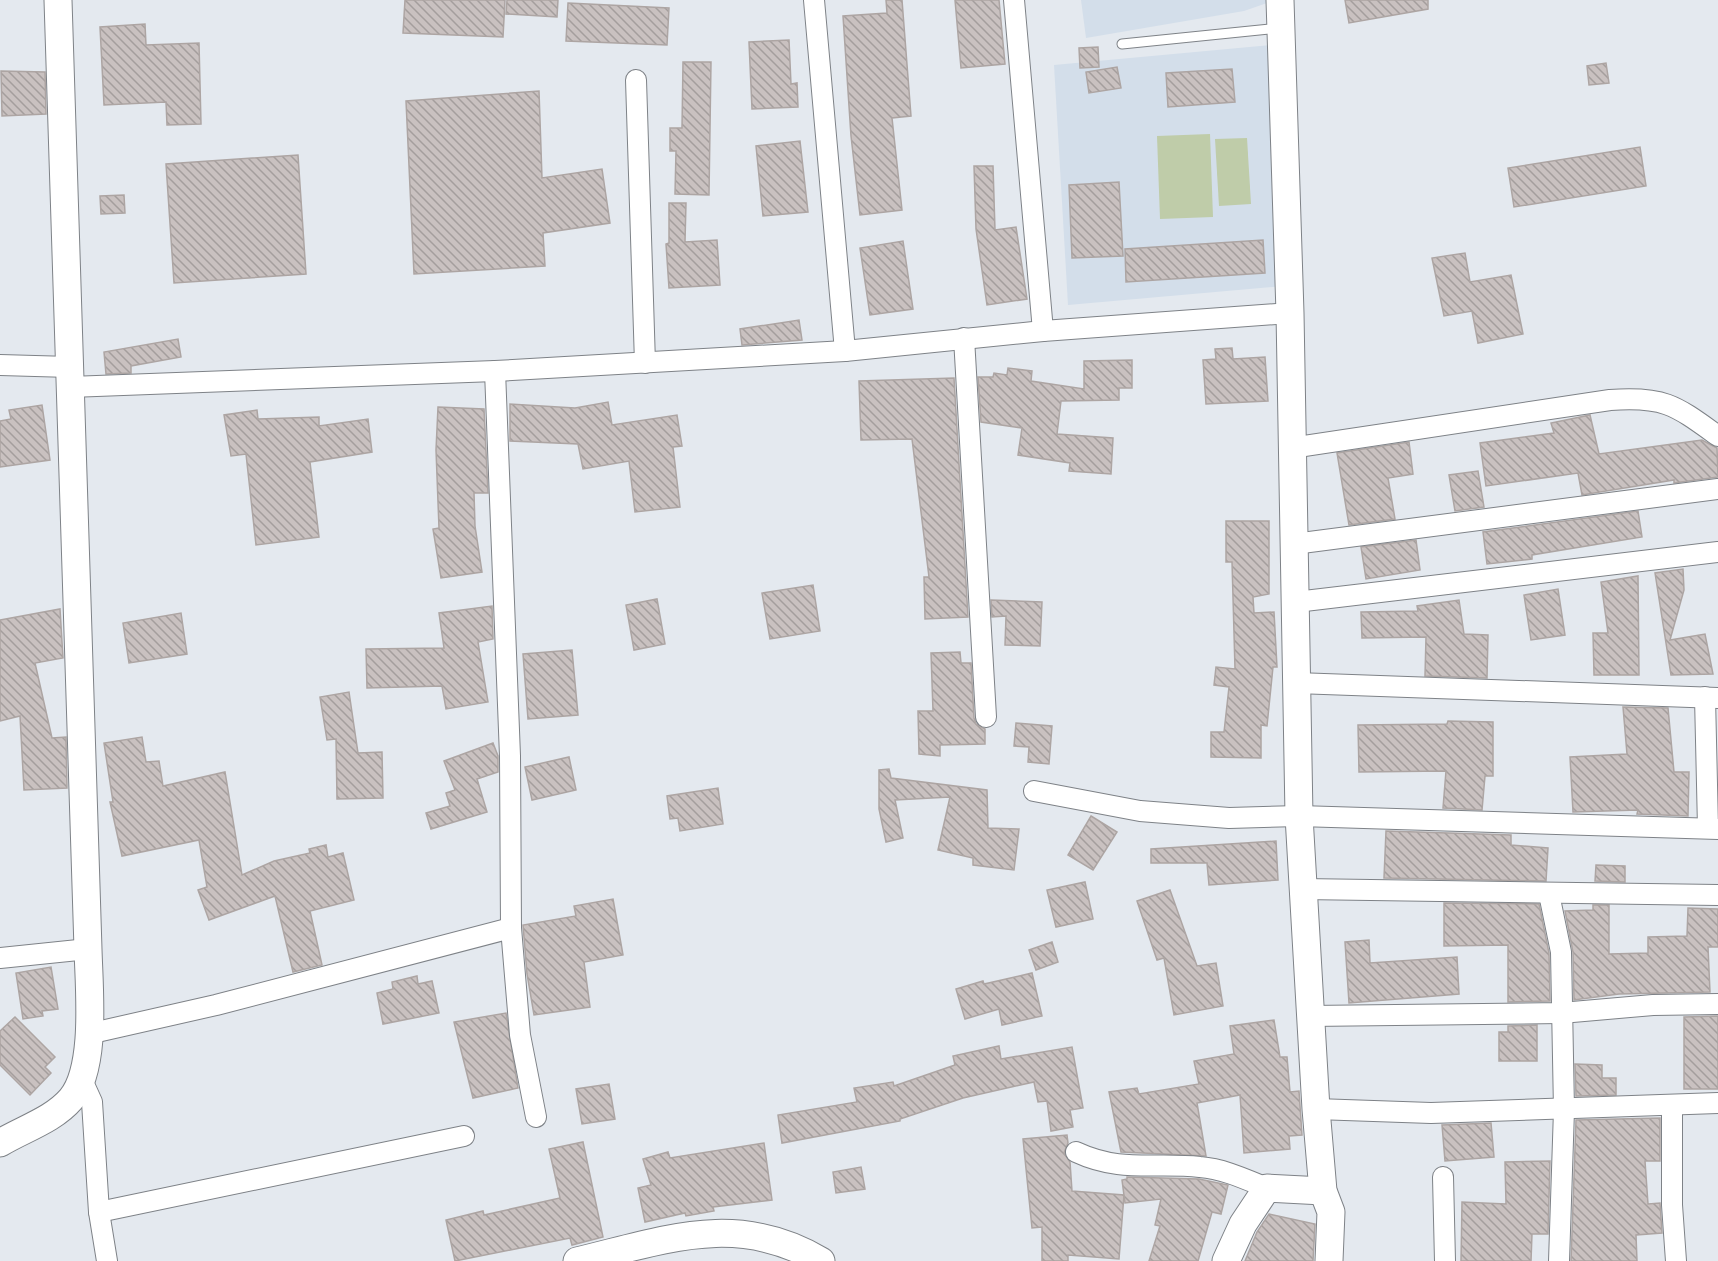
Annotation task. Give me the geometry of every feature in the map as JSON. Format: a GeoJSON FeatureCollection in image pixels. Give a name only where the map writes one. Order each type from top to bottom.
{"type":"FeatureCollection","features":[{"type":"Feature","properties":{"kind":"main road"},"geometry":{"type":"LineString","coordinates":[[10,1137],[37,1124],[64,1105],[82,1080],[88,1057],[88,949],[58,0]]}},
{"type":"Feature","properties":{"kind":"main road"},"geometry":{"type":"LineString","coordinates":[[1280,0],[1290,313],[1299,816],[1316,1109],[1323,1191],[1331,1212],[1329,1261]]}},
{"type":"Feature","properties":{"kind":"main road"},"geometry":{"type":"LineString","coordinates":[[10,1137],[66,1073],[87,1040]]}},
{"type":"Feature","properties":{"kind":"main road"},"geometry":{"type":"LineString","coordinates":[[1226,1261],[1243,1224],[1267,1188],[1323,1191]]}},
{"type":"Feature","properties":{"kind":"main road"},"geometry":{"type":"LineString","coordinates":[[577,1261],[669,1240],[723,1231],[779,1239],[821,1261]]}},
{"type":"Feature","properties":{"kind":"street"},"geometry":{"type":"LineString","coordinates":[[814,0],[845,351]]}},
{"type":"Feature","properties":{"kind":"street"},"geometry":{"type":"LineString","coordinates":[[1014,0],[1043,331]]}},
{"type":"Feature","properties":{"kind":"street"},"geometry":{"type":"LineString","coordinates":[[636,80],[645,363]]}},
{"type":"Feature","properties":{"kind":"street"},"geometry":{"type":"LineString","coordinates":[[0,365],[70,377],[495,371],[845,351],[1043,331],[1290,313]]}},
{"type":"Feature","properties":{"kind":"street"},"geometry":{"type":"LineString","coordinates":[[964,338],[986,717]]}},
{"type":"Feature","properties":{"kind":"street"},"geometry":{"type":"LineString","coordinates":[[495,371],[510,756],[511,928],[520,1035],[536,1117]]}},
{"type":"Feature","properties":{"kind":"street"},"geometry":{"type":"LineString","coordinates":[[1291,448],[1610,400],[1639,398],[1678,408],[1718,436]]}},
{"type":"Feature","properties":{"kind":"street"},"geometry":{"type":"LineString","coordinates":[[1294,544],[1718,489]]}},
{"type":"Feature","properties":{"kind":"street"},"geometry":{"type":"LineString","coordinates":[[1296,602],[1718,552]]}},
{"type":"Feature","properties":{"kind":"street"},"geometry":{"type":"LineString","coordinates":[[1034,791],[1140,811],[1228,818],[1299,816],[1713,828],[1712,698],[1296,683]]}},
{"type":"Feature","properties":{"kind":"street"},"geometry":{"type":"LineString","coordinates":[[1302,889],[1718,895]]}},
{"type":"Feature","properties":{"kind":"street"},"geometry":{"type":"LineString","coordinates":[[1549,894],[1562,952],[1564,1110],[1558,1261]]}},
{"type":"Feature","properties":{"kind":"street"},"geometry":{"type":"LineString","coordinates":[[87,1040],[511,928]]}},
{"type":"Feature","properties":{"kind":"street"},"geometry":{"type":"LineString","coordinates":[[0,958],[88,949]]}},
{"type":"Feature","properties":{"kind":"street"},"geometry":{"type":"LineString","coordinates":[[1309,1016],[1561,1013],[1653,1005],[1718,1004]]}},
{"type":"Feature","properties":{"kind":"street"},"geometry":{"type":"LineString","coordinates":[[82,1080],[92,1102],[99,1212],[107,1261]]}},
{"type":"Feature","properties":{"kind":"street"},"geometry":{"type":"LineString","coordinates":[[1316,1109],[1431,1113],[1718,1103]]}},
{"type":"Feature","properties":{"kind":"street"},"geometry":{"type":"LineString","coordinates":[[1672,1105],[1672,1205],[1676,1261]]}},
{"type":"Feature","properties":{"kind":"street"},"geometry":{"type":"LineString","coordinates":[[99,1212],[464,1136]]}},
{"type":"Feature","properties":{"kind":"street"},"geometry":{"type":"LineString","coordinates":[[1076,1152],[1108,1165],[1200,1166],[1223,1170],[1267,1188]]}},
{"type":"Feature","properties":{"kind":"street"},"geometry":{"type":"LineString","coordinates":[[1443,1177],[1445,1261]]}},
{"type":"Feature","properties":{"kind":"lane"},"geometry":{"type":"LineString","coordinates":[[1122,44],[1281,28]]}},
{"type":"Feature","properties":{"kind":"shaded area"},"geometry":{"type":"Polygon","coordinates":[[[1081,0],[1273,1],[1244,11],[1086,38],[1081,0]]]}},
{"type":"Feature","properties":{"kind":"shaded area"},"geometry":{"type":"Polygon","coordinates":[[[1271,45],[1283,286],[1068,305],[1054,65],[1271,45]]]}},
{"type":"Feature","properties":{"kind":"green space"},"geometry":{"type":"Polygon","coordinates":[[[1210,134],[1213,217],[1160,219],[1157,136],[1210,134]]]}},
{"type":"Feature","properties":{"kind":"green space"},"geometry":{"type":"Polygon","coordinates":[[[1247,138],[1251,204],[1219,206],[1215,139],[1247,138]]]}},
{"type":"Feature","properties":{"kind":"building"},"geometry":{"type":"Polygon","coordinates":[[[405,0],[505,0],[503,37],[403,33],[405,0]]]}},
{"type":"Feature","properties":{"kind":"building"},"geometry":{"type":"Polygon","coordinates":[[[507,0],[558,0],[557,17],[506,14],[507,0]]]}},
{"type":"Feature","properties":{"kind":"building"},"geometry":{"type":"Polygon","coordinates":[[[886,0],[902,0],[911,116],[892,118],[902,210],[860,215],[851,136],[843,16],[887,13],[886,0]]]}},
{"type":"Feature","properties":{"kind":"building"},"geometry":{"type":"Polygon","coordinates":[[[955,0],[999,0],[1005,64],[961,68],[955,0]]]}},
{"type":"Feature","properties":{"kind":"building"},"geometry":{"type":"Polygon","coordinates":[[[1345,0],[1428,0],[1428,9],[1349,23],[1345,0]]]}},
{"type":"Feature","properties":{"kind":"building"},"geometry":{"type":"Polygon","coordinates":[[[568,3],[669,8],[667,45],[566,41],[568,3]]]}},
{"type":"Feature","properties":{"kind":"building"},"geometry":{"type":"Polygon","coordinates":[[[145,24],[146,45],[199,43],[201,124],[167,125],[166,102],[104,105],[100,27],[145,24]]]}},
{"type":"Feature","properties":{"kind":"building"},"geometry":{"type":"Polygon","coordinates":[[[789,40],[791,84],[797,83],[798,107],[752,109],[749,42],[789,40]]]}},
{"type":"Feature","properties":{"kind":"building"},"geometry":{"type":"Polygon","coordinates":[[[1098,47],[1099,67],[1080,68],[1079,48],[1098,47]]]}},
{"type":"Feature","properties":{"kind":"building"},"geometry":{"type":"Polygon","coordinates":[[[683,62],[711,62],[709,195],[675,194],[676,151],[670,151],[670,128],[682,128],[683,62]]]}},
{"type":"Feature","properties":{"kind":"building"},"geometry":{"type":"Polygon","coordinates":[[[1606,63],[1609,83],[1589,85],[1587,66],[1606,63]]]}},
{"type":"Feature","properties":{"kind":"building"},"geometry":{"type":"Polygon","coordinates":[[[1117,67],[1121,88],[1089,93],[1086,72],[1117,67]]]}},
{"type":"Feature","properties":{"kind":"building"},"geometry":{"type":"Polygon","coordinates":[[[1232,69],[1235,102],[1168,107],[1166,73],[1232,69]]]}},
{"type":"Feature","properties":{"kind":"building"},"geometry":{"type":"Polygon","coordinates":[[[1,71],[45,72],[46,114],[2,116],[1,71]]]}},
{"type":"Feature","properties":{"kind":"building"},"geometry":{"type":"Polygon","coordinates":[[[539,91],[542,178],[602,169],[610,223],[543,233],[545,266],[414,274],[406,101],[539,91]]]}},
{"type":"Feature","properties":{"kind":"building"},"geometry":{"type":"Polygon","coordinates":[[[800,141],[808,212],[763,216],[756,146],[800,141]]]}},
{"type":"Feature","properties":{"kind":"building"},"geometry":{"type":"Polygon","coordinates":[[[1640,147],[1646,186],[1514,207],[1508,168],[1640,147]]]}},
{"type":"Feature","properties":{"kind":"building"},"geometry":{"type":"Polygon","coordinates":[[[298,155],[306,274],[174,283],[166,164],[298,155]]]}},
{"type":"Feature","properties":{"kind":"building"},"geometry":{"type":"Polygon","coordinates":[[[974,166],[993,166],[995,230],[1016,227],[1027,299],[987,305],[976,229],[974,166]]]}},
{"type":"Feature","properties":{"kind":"building"},"geometry":{"type":"Polygon","coordinates":[[[1119,182],[1123,256],[1072,258],[1069,185],[1119,182]]]}},
{"type":"Feature","properties":{"kind":"building"},"geometry":{"type":"Polygon","coordinates":[[[124,195],[125,213],[101,214],[100,196],[124,195]]]}},
{"type":"Feature","properties":{"kind":"building"},"geometry":{"type":"Polygon","coordinates":[[[669,203],[686,203],[685,242],[717,240],[720,285],[669,288],[666,244],[669,243],[669,203]]]}},
{"type":"Feature","properties":{"kind":"building"},"geometry":{"type":"Polygon","coordinates":[[[1263,240],[1265,273],[1126,282],[1125,249],[1263,240]]]}},
{"type":"Feature","properties":{"kind":"building"},"geometry":{"type":"Polygon","coordinates":[[[903,241],[913,309],[870,315],[860,248],[903,241]]]}},
{"type":"Feature","properties":{"kind":"building"},"geometry":{"type":"Polygon","coordinates":[[[1465,253],[1470,282],[1511,275],[1523,334],[1478,343],[1472,311],[1444,316],[1432,258],[1465,253]]]}},
{"type":"Feature","properties":{"kind":"building"},"geometry":{"type":"Polygon","coordinates":[[[799,320],[802,340],[742,345],[740,329],[799,320]]]}},
{"type":"Feature","properties":{"kind":"building"},"geometry":{"type":"Polygon","coordinates":[[[178,339],[181,357],[131,366],[131,373],[106,374],[104,352],[178,339]]]}},
{"type":"Feature","properties":{"kind":"building"},"geometry":{"type":"Polygon","coordinates":[[[1232,348],[1233,359],[1265,357],[1268,401],[1206,404],[1203,360],[1216,359],[1215,349],[1232,348]]]}},
{"type":"Feature","properties":{"kind":"building"},"geometry":{"type":"Polygon","coordinates":[[[1132,360],[1132,388],[1119,388],[1119,400],[1061,401],[1057,434],[1113,438],[1111,474],[1069,471],[1070,463],[1018,455],[1022,428],[981,422],[978,377],[993,377],[994,373],[1007,375],[1008,368],[1032,371],[1031,381],[1084,389],[1084,361],[1132,360]]]}},
{"type":"Feature","properties":{"kind":"building"},"geometry":{"type":"Polygon","coordinates":[[[954,378],[968,617],[925,619],[924,577],[929,577],[912,439],[861,440],[859,381],[954,378]]]}},
{"type":"Feature","properties":{"kind":"building"},"geometry":{"type":"Polygon","coordinates":[[[608,402],[612,425],[677,415],[682,446],[673,447],[680,507],[635,512],[629,461],[583,469],[578,444],[510,441],[510,404],[575,408],[608,402]]]}},
{"type":"Feature","properties":{"kind":"building"},"geometry":{"type":"Polygon","coordinates":[[[42,405],[50,460],[0,467],[0,421],[11,419],[9,410],[42,405]]]}},
{"type":"Feature","properties":{"kind":"building"},"geometry":{"type":"Polygon","coordinates":[[[438,407],[484,409],[488,493],[474,493],[475,526],[482,572],[441,578],[433,529],[439,528],[436,450],[438,407]]]}},
{"type":"Feature","properties":{"kind":"building"},"geometry":{"type":"Polygon","coordinates":[[[257,410],[258,419],[319,417],[319,426],[368,419],[372,452],[310,462],[319,537],[256,545],[246,454],[231,456],[224,415],[257,410]]]}},
{"type":"Feature","properties":{"kind":"building"},"geometry":{"type":"Polygon","coordinates":[[[1590,415],[1599,454],[1702,440],[1717,448],[1718,477],[1674,483],[1674,480],[1582,495],[1578,473],[1486,486],[1480,443],[1554,433],[1551,423],[1590,415]]]}},
{"type":"Feature","properties":{"kind":"building"},"geometry":{"type":"Polygon","coordinates":[[[1409,442],[1413,474],[1388,478],[1395,519],[1349,525],[1337,453],[1409,442]]]}},
{"type":"Feature","properties":{"kind":"building"},"geometry":{"type":"Polygon","coordinates":[[[1478,471],[1484,507],[1455,511],[1449,475],[1478,471]]]}},
{"type":"Feature","properties":{"kind":"building"},"geometry":{"type":"Polygon","coordinates":[[[1638,511],[1642,537],[1532,555],[1532,559],[1487,564],[1483,532],[1638,511]]]}},
{"type":"Feature","properties":{"kind":"building"},"geometry":{"type":"Polygon","coordinates":[[[1226,521],[1269,521],[1269,594],[1253,597],[1254,613],[1274,612],[1277,667],[1273,667],[1267,726],[1261,725],[1261,758],[1211,757],[1211,732],[1224,732],[1229,687],[1214,685],[1216,667],[1235,669],[1232,562],[1226,562],[1226,521]]]}},
{"type":"Feature","properties":{"kind":"building"},"geometry":{"type":"Polygon","coordinates":[[[1416,540],[1420,570],[1366,579],[1361,547],[1416,540]]]}},
{"type":"Feature","properties":{"kind":"building"},"geometry":{"type":"Polygon","coordinates":[[[1683,569],[1684,590],[1670,640],[1705,634],[1713,674],[1671,675],[1655,573],[1683,569]]]}},
{"type":"Feature","properties":{"kind":"building"},"geometry":{"type":"Polygon","coordinates":[[[1638,576],[1639,675],[1594,675],[1593,633],[1608,633],[1601,582],[1638,576]]]}},
{"type":"Feature","properties":{"kind":"building"},"geometry":{"type":"Polygon","coordinates":[[[813,585],[820,631],[770,639],[762,593],[813,585]]]}},
{"type":"Feature","properties":{"kind":"building"},"geometry":{"type":"Polygon","coordinates":[[[1558,589],[1565,635],[1531,640],[1524,595],[1558,589]]]}},
{"type":"Feature","properties":{"kind":"building"},"geometry":{"type":"Polygon","coordinates":[[[657,599],[665,644],[634,650],[626,605],[657,599]]]}},
{"type":"Feature","properties":{"kind":"building"},"geometry":{"type":"Polygon","coordinates":[[[991,600],[1042,602],[1040,646],[1005,645],[1006,616],[992,617],[991,600]]]}},
{"type":"Feature","properties":{"kind":"building"},"geometry":{"type":"Polygon","coordinates":[[[1459,600],[1464,634],[1488,635],[1487,678],[1425,676],[1426,637],[1362,638],[1361,612],[1418,611],[1417,606],[1459,600]]]}},
{"type":"Feature","properties":{"kind":"building"},"geometry":{"type":"Polygon","coordinates":[[[492,606],[493,639],[478,642],[488,702],[446,709],[442,686],[367,688],[366,649],[444,648],[439,613],[492,606]]]}},
{"type":"Feature","properties":{"kind":"building"},"geometry":{"type":"Polygon","coordinates":[[[60,609],[63,658],[35,663],[52,738],[66,737],[67,788],[24,790],[20,716],[0,721],[0,620],[60,609]]]}},
{"type":"Feature","properties":{"kind":"building"},"geometry":{"type":"Polygon","coordinates":[[[181,613],[187,654],[129,663],[123,623],[181,613]]]}},
{"type":"Feature","properties":{"kind":"building"},"geometry":{"type":"Polygon","coordinates":[[[572,650],[578,715],[528,719],[523,654],[572,650]]]}},
{"type":"Feature","properties":{"kind":"building"},"geometry":{"type":"Polygon","coordinates":[[[960,652],[961,663],[971,663],[974,718],[976,724],[985,729],[985,744],[940,745],[940,756],[919,754],[918,711],[933,711],[931,653],[960,652]]]}},
{"type":"Feature","properties":{"kind":"building"},"geometry":{"type":"Polygon","coordinates":[[[349,692],[358,753],[382,752],[383,798],[337,799],[336,739],[327,740],[320,697],[349,692]]]}},
{"type":"Feature","properties":{"kind":"building"},"geometry":{"type":"Polygon","coordinates":[[[1623,707],[1668,708],[1674,772],[1689,772],[1688,816],[1637,814],[1638,810],[1573,812],[1570,757],[1627,754],[1623,707]]]}},
{"type":"Feature","properties":{"kind":"building"},"geometry":{"type":"Polygon","coordinates":[[[1448,721],[1493,722],[1493,776],[1485,776],[1482,810],[1443,808],[1446,771],[1359,772],[1358,725],[1447,724],[1448,721]]]}},
{"type":"Feature","properties":{"kind":"building"},"geometry":{"type":"Polygon","coordinates":[[[1016,723],[1052,726],[1049,764],[1028,762],[1029,747],[1014,746],[1016,723]]]}},
{"type":"Feature","properties":{"kind":"building"},"geometry":{"type":"Polygon","coordinates":[[[142,737],[146,762],[159,761],[163,786],[225,772],[242,875],[274,861],[310,853],[309,849],[326,845],[328,857],[343,853],[354,900],[310,911],[322,965],[293,972],[275,896],[209,920],[198,890],[207,887],[199,840],[122,856],[110,802],[113,802],[104,743],[142,737]]]}},
{"type":"Feature","properties":{"kind":"building"},"geometry":{"type":"Polygon","coordinates":[[[493,743],[498,756],[498,772],[477,779],[487,812],[431,829],[426,813],[450,806],[446,793],[455,790],[444,761],[493,743]]]}},
{"type":"Feature","properties":{"kind":"building"},"geometry":{"type":"Polygon","coordinates":[[[569,757],[576,790],[532,800],[525,767],[569,757]]]}},
{"type":"Feature","properties":{"kind":"building"},"geometry":{"type":"Polygon","coordinates":[[[889,769],[891,778],[987,790],[988,828],[1019,829],[1014,870],[973,865],[973,858],[938,850],[950,797],[895,800],[903,838],[886,842],[879,809],[879,770],[889,769]]]}},
{"type":"Feature","properties":{"kind":"building"},"geometry":{"type":"Polygon","coordinates":[[[718,788],[723,824],[680,831],[678,818],[670,819],[667,796],[718,788]]]}},
{"type":"Feature","properties":{"kind":"building"},"geometry":{"type":"Polygon","coordinates":[[[1091,816],[1117,832],[1093,870],[1068,855],[1091,816]]]}},
{"type":"Feature","properties":{"kind":"building"},"geometry":{"type":"Polygon","coordinates":[[[1386,831],[1511,835],[1511,845],[1548,848],[1546,881],[1384,878],[1386,831]]]}},
{"type":"Feature","properties":{"kind":"building"},"geometry":{"type":"Polygon","coordinates":[[[1276,841],[1278,880],[1209,885],[1207,863],[1151,863],[1151,849],[1276,841]]]}},
{"type":"Feature","properties":{"kind":"building"},"geometry":{"type":"Polygon","coordinates":[[[1596,865],[1625,866],[1625,882],[1595,881],[1596,865]]]}},
{"type":"Feature","properties":{"kind":"building"},"geometry":{"type":"Polygon","coordinates":[[[1085,882],[1093,919],[1056,927],[1047,890],[1085,882]]]}},
{"type":"Feature","properties":{"kind":"building"},"geometry":{"type":"Polygon","coordinates":[[[1170,890],[1197,966],[1216,963],[1223,1006],[1174,1015],[1164,958],[1157,960],[1137,901],[1170,890]]]}},
{"type":"Feature","properties":{"kind":"building"},"geometry":{"type":"Polygon","coordinates":[[[613,899],[623,955],[584,962],[590,1007],[534,1015],[527,974],[523,925],[576,916],[574,906],[613,899]]]}},
{"type":"Feature","properties":{"kind":"building"},"geometry":{"type":"Polygon","coordinates":[[[1444,903],[1539,904],[1549,953],[1550,1001],[1508,1002],[1508,945],[1444,946],[1444,903]]]}},
{"type":"Feature","properties":{"kind":"building"},"geometry":{"type":"Polygon","coordinates":[[[1593,905],[1609,905],[1609,954],[1648,953],[1648,937],[1687,936],[1688,908],[1718,909],[1718,947],[1708,947],[1710,992],[1619,994],[1574,1000],[1573,952],[1565,911],[1593,910],[1593,905]]]}},
{"type":"Feature","properties":{"kind":"building"},"geometry":{"type":"Polygon","coordinates":[[[1369,940],[1370,963],[1457,957],[1459,994],[1349,1003],[1345,942],[1369,940]]]}},
{"type":"Feature","properties":{"kind":"building"},"geometry":{"type":"Polygon","coordinates":[[[1052,942],[1058,962],[1036,970],[1029,950],[1052,942]]]}},
{"type":"Feature","properties":{"kind":"building"},"geometry":{"type":"Polygon","coordinates":[[[51,967],[58,1009],[42,1011],[43,1016],[23,1019],[16,973],[51,967]]]}},
{"type":"Feature","properties":{"kind":"building"},"geometry":{"type":"Polygon","coordinates":[[[1032,973],[1042,1016],[1002,1025],[999,1009],[965,1019],[956,989],[983,981],[984,984],[1032,973]]]}},
{"type":"Feature","properties":{"kind":"building"},"geometry":{"type":"Polygon","coordinates":[[[417,976],[418,984],[432,981],[439,1013],[383,1024],[377,993],[393,989],[392,982],[417,976]]]}},
{"type":"Feature","properties":{"kind":"building"},"geometry":{"type":"Polygon","coordinates":[[[506,1013],[518,1088],[473,1098],[454,1022],[506,1013]]]}},
{"type":"Feature","properties":{"kind":"building"},"geometry":{"type":"Polygon","coordinates":[[[1718,1016],[1718,1089],[1684,1089],[1684,1017],[1718,1016]]]}},
{"type":"Feature","properties":{"kind":"building"},"geometry":{"type":"Polygon","coordinates":[[[15,1017],[55,1057],[45,1067],[51,1073],[30,1095],[0,1065],[0,1031],[15,1017]]]}},
{"type":"Feature","properties":{"kind":"building"},"geometry":{"type":"Polygon","coordinates":[[[1274,1020],[1280,1057],[1287,1057],[1290,1092],[1299,1091],[1302,1135],[1289,1136],[1290,1149],[1244,1153],[1240,1095],[1197,1103],[1206,1156],[1121,1152],[1109,1092],[1137,1088],[1139,1094],[1199,1084],[1194,1061],[1234,1054],[1230,1026],[1274,1020]]]}},
{"type":"Feature","properties":{"kind":"building"},"geometry":{"type":"Polygon","coordinates":[[[1537,1025],[1537,1061],[1499,1061],[1499,1032],[1508,1032],[1508,1026],[1537,1025]]]}},
{"type":"Feature","properties":{"kind":"building"},"geometry":{"type":"Polygon","coordinates":[[[999,1046],[1001,1059],[1072,1047],[1083,1108],[1070,1110],[1073,1127],[1051,1131],[1047,1101],[1038,1102],[1034,1082],[963,1098],[900,1119],[900,1121],[782,1143],[778,1115],[857,1102],[854,1088],[893,1082],[894,1086],[955,1065],[953,1056],[999,1046]]]}},
{"type":"Feature","properties":{"kind":"building"},"geometry":{"type":"Polygon","coordinates":[[[1575,1064],[1602,1065],[1602,1078],[1616,1078],[1616,1095],[1576,1096],[1575,1064]]]}},
{"type":"Feature","properties":{"kind":"building"},"geometry":{"type":"Polygon","coordinates":[[[609,1084],[615,1119],[582,1124],[576,1089],[609,1084]]]}},
{"type":"Feature","properties":{"kind":"building"},"geometry":{"type":"Polygon","coordinates":[[[1660,1118],[1660,1161],[1645,1161],[1648,1204],[1660,1203],[1662,1233],[1636,1235],[1637,1261],[1571,1261],[1576,1120],[1660,1118]]]}},
{"type":"Feature","properties":{"kind":"building"},"geometry":{"type":"Polygon","coordinates":[[[1491,1123],[1494,1157],[1445,1161],[1442,1125],[1491,1123]]]}},
{"type":"Feature","properties":{"kind":"building"},"geometry":{"type":"Polygon","coordinates":[[[1067,1135],[1068,1143],[1064,1153],[1070,1162],[1072,1191],[1124,1195],[1119,1259],[1068,1255],[1068,1261],[1042,1261],[1042,1227],[1032,1228],[1023,1139],[1067,1135]]]}},
{"type":"Feature","properties":{"kind":"building"},"geometry":{"type":"Polygon","coordinates":[[[583,1142],[603,1237],[572,1245],[570,1238],[455,1261],[446,1220],[483,1211],[484,1215],[560,1198],[549,1149],[583,1142]]]}},
{"type":"Feature","properties":{"kind":"building"},"geometry":{"type":"Polygon","coordinates":[[[764,1143],[772,1200],[713,1207],[714,1211],[686,1216],[685,1213],[645,1222],[638,1188],[651,1185],[643,1159],[668,1152],[670,1158],[764,1143]]]}},
{"type":"Feature","properties":{"kind":"building"},"geometry":{"type":"Polygon","coordinates":[[[1550,1161],[1548,1234],[1532,1234],[1531,1261],[1461,1261],[1462,1202],[1506,1204],[1505,1162],[1550,1161]]]}},
{"type":"Feature","properties":{"kind":"building"},"geometry":{"type":"Polygon","coordinates":[[[861,1167],[865,1189],[836,1193],[833,1172],[861,1167]]]}},
{"type":"Feature","properties":{"kind":"building"},"geometry":{"type":"Polygon","coordinates":[[[1127,1177],[1199,1179],[1228,1185],[1221,1214],[1212,1212],[1198,1261],[1149,1261],[1160,1226],[1155,1225],[1161,1199],[1125,1203],[1122,1180],[1127,1177]]]}},
{"type":"Feature","properties":{"kind":"building"},"geometry":{"type":"Polygon","coordinates":[[[1269,1214],[1315,1224],[1313,1261],[1245,1261],[1257,1232],[1269,1214]]]}}]}
